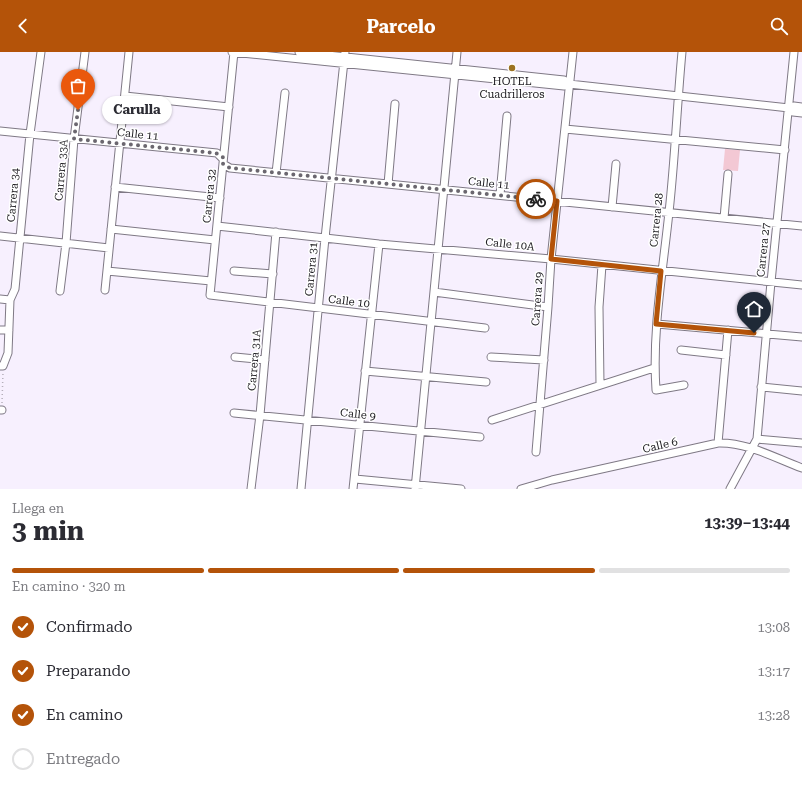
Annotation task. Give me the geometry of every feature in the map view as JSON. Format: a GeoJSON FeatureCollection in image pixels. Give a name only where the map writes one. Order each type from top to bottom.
{"type":"FeatureCollection","features":[{"type":"Feature","properties":{"kind":"street","name":"Carrera 34"},"geometry":{"type":"LineString","coordinates":[[2,366],[8,353],[10,300],[15,290],[30,134],[40,52]]}},
{"type":"Feature","properties":{"kind":"street","name":"Carrera 33A"},"geometry":{"type":"LineString","coordinates":[[60,290],[66,243],[74,139],[85,52]]}},
{"type":"Feature","properties":{"kind":"street"},"geometry":{"type":"LineString","coordinates":[[104,290],[129,52]]}},
{"type":"Feature","properties":{"kind":"street"},"geometry":{"type":"LineString","coordinates":[[234,52],[344,57]]}},
{"type":"Feature","properties":{"kind":"street","name":"Carrera 32"},"geometry":{"type":"LineString","coordinates":[[210,295],[234,52]]}},
{"type":"Feature","properties":{"kind":"street"},"geometry":{"type":"LineString","coordinates":[[299,52],[564,86],[569,84],[789,108],[794,106],[802,107]]}},
{"type":"Feature","properties":{"kind":"street"},"geometry":{"type":"LineString","coordinates":[[416,487],[457,52]]}},
{"type":"Feature","properties":{"kind":"street","name":"Carrera 29"},"geometry":{"type":"LineString","coordinates":[[536,452],[551,259],[573,52]]}},
{"type":"Feature","properties":{"kind":"street","name":"Carrera 28"},"geometry":{"type":"LineString","coordinates":[[682,52],[669,212],[656,324],[654,368],[656,390],[684,385]]}},
{"type":"Feature","properties":{"kind":"street","name":"Carrera 27"},"geometry":{"type":"LineString","coordinates":[[730,489],[757,439],[770,282],[789,108],[792,52]]}},
{"type":"Feature","properties":{"kind":"street","name":"Carrera 31"},"geometry":{"type":"LineString","coordinates":[[301,489],[344,57]]}},
{"type":"Feature","properties":{"kind":"street"},"geometry":{"type":"LineString","coordinates":[[276,173],[285,93]]}},
{"type":"Feature","properties":{"kind":"street"},"geometry":{"type":"LineString","coordinates":[[125,96],[229,107]]}},
{"type":"Feature","properties":{"kind":"street"},"geometry":{"type":"LineString","coordinates":[[388,184],[395,104]]}},
{"type":"Feature","properties":{"kind":"street"},"geometry":{"type":"LineString","coordinates":[[789,108],[793,112],[802,113]]}},
{"type":"Feature","properties":{"kind":"street"},"geometry":{"type":"LineString","coordinates":[[500,195],[507,116]]}},
{"type":"Feature","properties":{"kind":"street"},"geometry":{"type":"LineString","coordinates":[[565,129],[784,150]]}},
{"type":"Feature","properties":{"kind":"street","name":"Calle 11"},"geometry":{"type":"LineString","coordinates":[[0,131],[216,153],[230,168],[802,226]]}},
{"type":"Feature","properties":{"kind":"street"},"geometry":{"type":"LineString","coordinates":[[612,206],[616,164]]}},
{"type":"Feature","properties":{"kind":"street"},"geometry":{"type":"LineString","coordinates":[[724,218],[728,174]]}},
{"type":"Feature","properties":{"kind":"street"},"geometry":{"type":"LineString","coordinates":[[115,187],[220,198]]}},
{"type":"Feature","properties":{"kind":"street","name":"Calle 10A"},"geometry":{"type":"LineString","coordinates":[[217,226],[378,244],[551,259],[802,285]]}},
{"type":"Feature","properties":{"kind":"street"},"geometry":{"type":"LineString","coordinates":[[111,229],[215,240]]}},
{"type":"Feature","properties":{"kind":"street","name":"Carrera 31A"},"geometry":{"type":"LineString","coordinates":[[251,489],[260,415],[276,232]]}},
{"type":"Feature","properties":{"kind":"street"},"geometry":{"type":"LineString","coordinates":[[0,236],[109,248]]}},
{"type":"Feature","properties":{"kind":"street"},"geometry":{"type":"LineString","coordinates":[[354,489],[378,244]]}},
{"type":"Feature","properties":{"kind":"street"},"geometry":{"type":"LineString","coordinates":[[600,385],[599,307],[602,265]]}},
{"type":"Feature","properties":{"kind":"street"},"geometry":{"type":"LineString","coordinates":[[106,271],[211,281]]}},
{"type":"Feature","properties":{"kind":"street"},"geometry":{"type":"LineString","coordinates":[[234,271],[273,274]]}},
{"type":"Feature","properties":{"kind":"street"},"geometry":{"type":"LineString","coordinates":[[434,292],[548,307]]}},
{"type":"Feature","properties":{"kind":"street","name":"Calle 10"},"geometry":{"type":"LineString","coordinates":[[210,295],[485,328]]}},
{"type":"Feature","properties":{"kind":"street"},"geometry":{"type":"LineString","coordinates":[[0,299],[10,300]]}},
{"type":"Feature","properties":{"kind":"street"},"geometry":{"type":"LineString","coordinates":[[656,324],[802,337]]}},
{"type":"Feature","properties":{"kind":"street"},"geometry":{"type":"LineString","coordinates":[[0,330],[8,330]]}},
{"type":"Feature","properties":{"kind":"street"},"geometry":{"type":"LineString","coordinates":[[718,443],[728,330]]}},
{"type":"Feature","properties":{"kind":"street"},"geometry":{"type":"LineString","coordinates":[[681,350],[726,355]]}},
{"type":"Feature","properties":{"kind":"street"},"geometry":{"type":"LineString","coordinates":[[235,357],[265,360]]}},
{"type":"Feature","properties":{"kind":"street"},"geometry":{"type":"LineString","coordinates":[[491,357],[544,360]]}},
{"type":"Feature","properties":{"kind":"street"},"geometry":{"type":"LineString","coordinates":[[492,420],[654,368]]}},
{"type":"Feature","properties":{"kind":"street"},"geometry":{"type":"LineString","coordinates":[[365,371],[486,382]]}},
{"type":"Feature","properties":{"kind":"street"},"geometry":{"type":"LineString","coordinates":[[762,387],[802,391]]}},
{"type":"Feature","properties":{"kind":"street","name":"Calle 9"},"geometry":{"type":"LineString","coordinates":[[234,412],[480,437]]}},
{"type":"Feature","properties":{"kind":"street"},"geometry":{"type":"LineString","coordinates":[[757,439],[802,443]]}},
{"type":"Feature","properties":{"kind":"street","name":"Calle 6"},"geometry":{"type":"LineString","coordinates":[[521,489],[552,480],[718,443],[729,442],[802,468]]}},
{"type":"Feature","properties":{"kind":"street"},"geometry":{"type":"LineString","coordinates":[[355,479],[416,487],[461,489]]}},
{"type":"Feature","properties":{"kind":"path"},"geometry":{"type":"LineString","coordinates":[[1,410],[2,366]]}},
{"type":"Feature","properties":{"kind":"shaded area"},"geometry":{"type":"Polygon","coordinates":[[[725,149],[740,150],[738,171],[723,170],[725,149]]]}},
{"type":"Feature","properties":{"kind":"way so far"},"geometry":{"type":"LineString","coordinates":[[78,110],[74,139],[216,153],[224,158],[223,164],[230,168],[536,199]]}},
{"type":"Feature","properties":{"kind":"place","name":"HOTEL Cuadrilleros"},"geometry":{"type":"Point","coordinates":[512,68]}},
{"type":"Feature","properties":{"kind":"place","name":"Carulla"},"geometry":{"type":"Point","coordinates":[78,110]}},
{"type":"Feature","properties":{"kind":"route"},"geometry":{"type":"LineString","coordinates":[[536,199],[557,201],[551,259],[661,271],[656,324],[754,333]]}}]}
